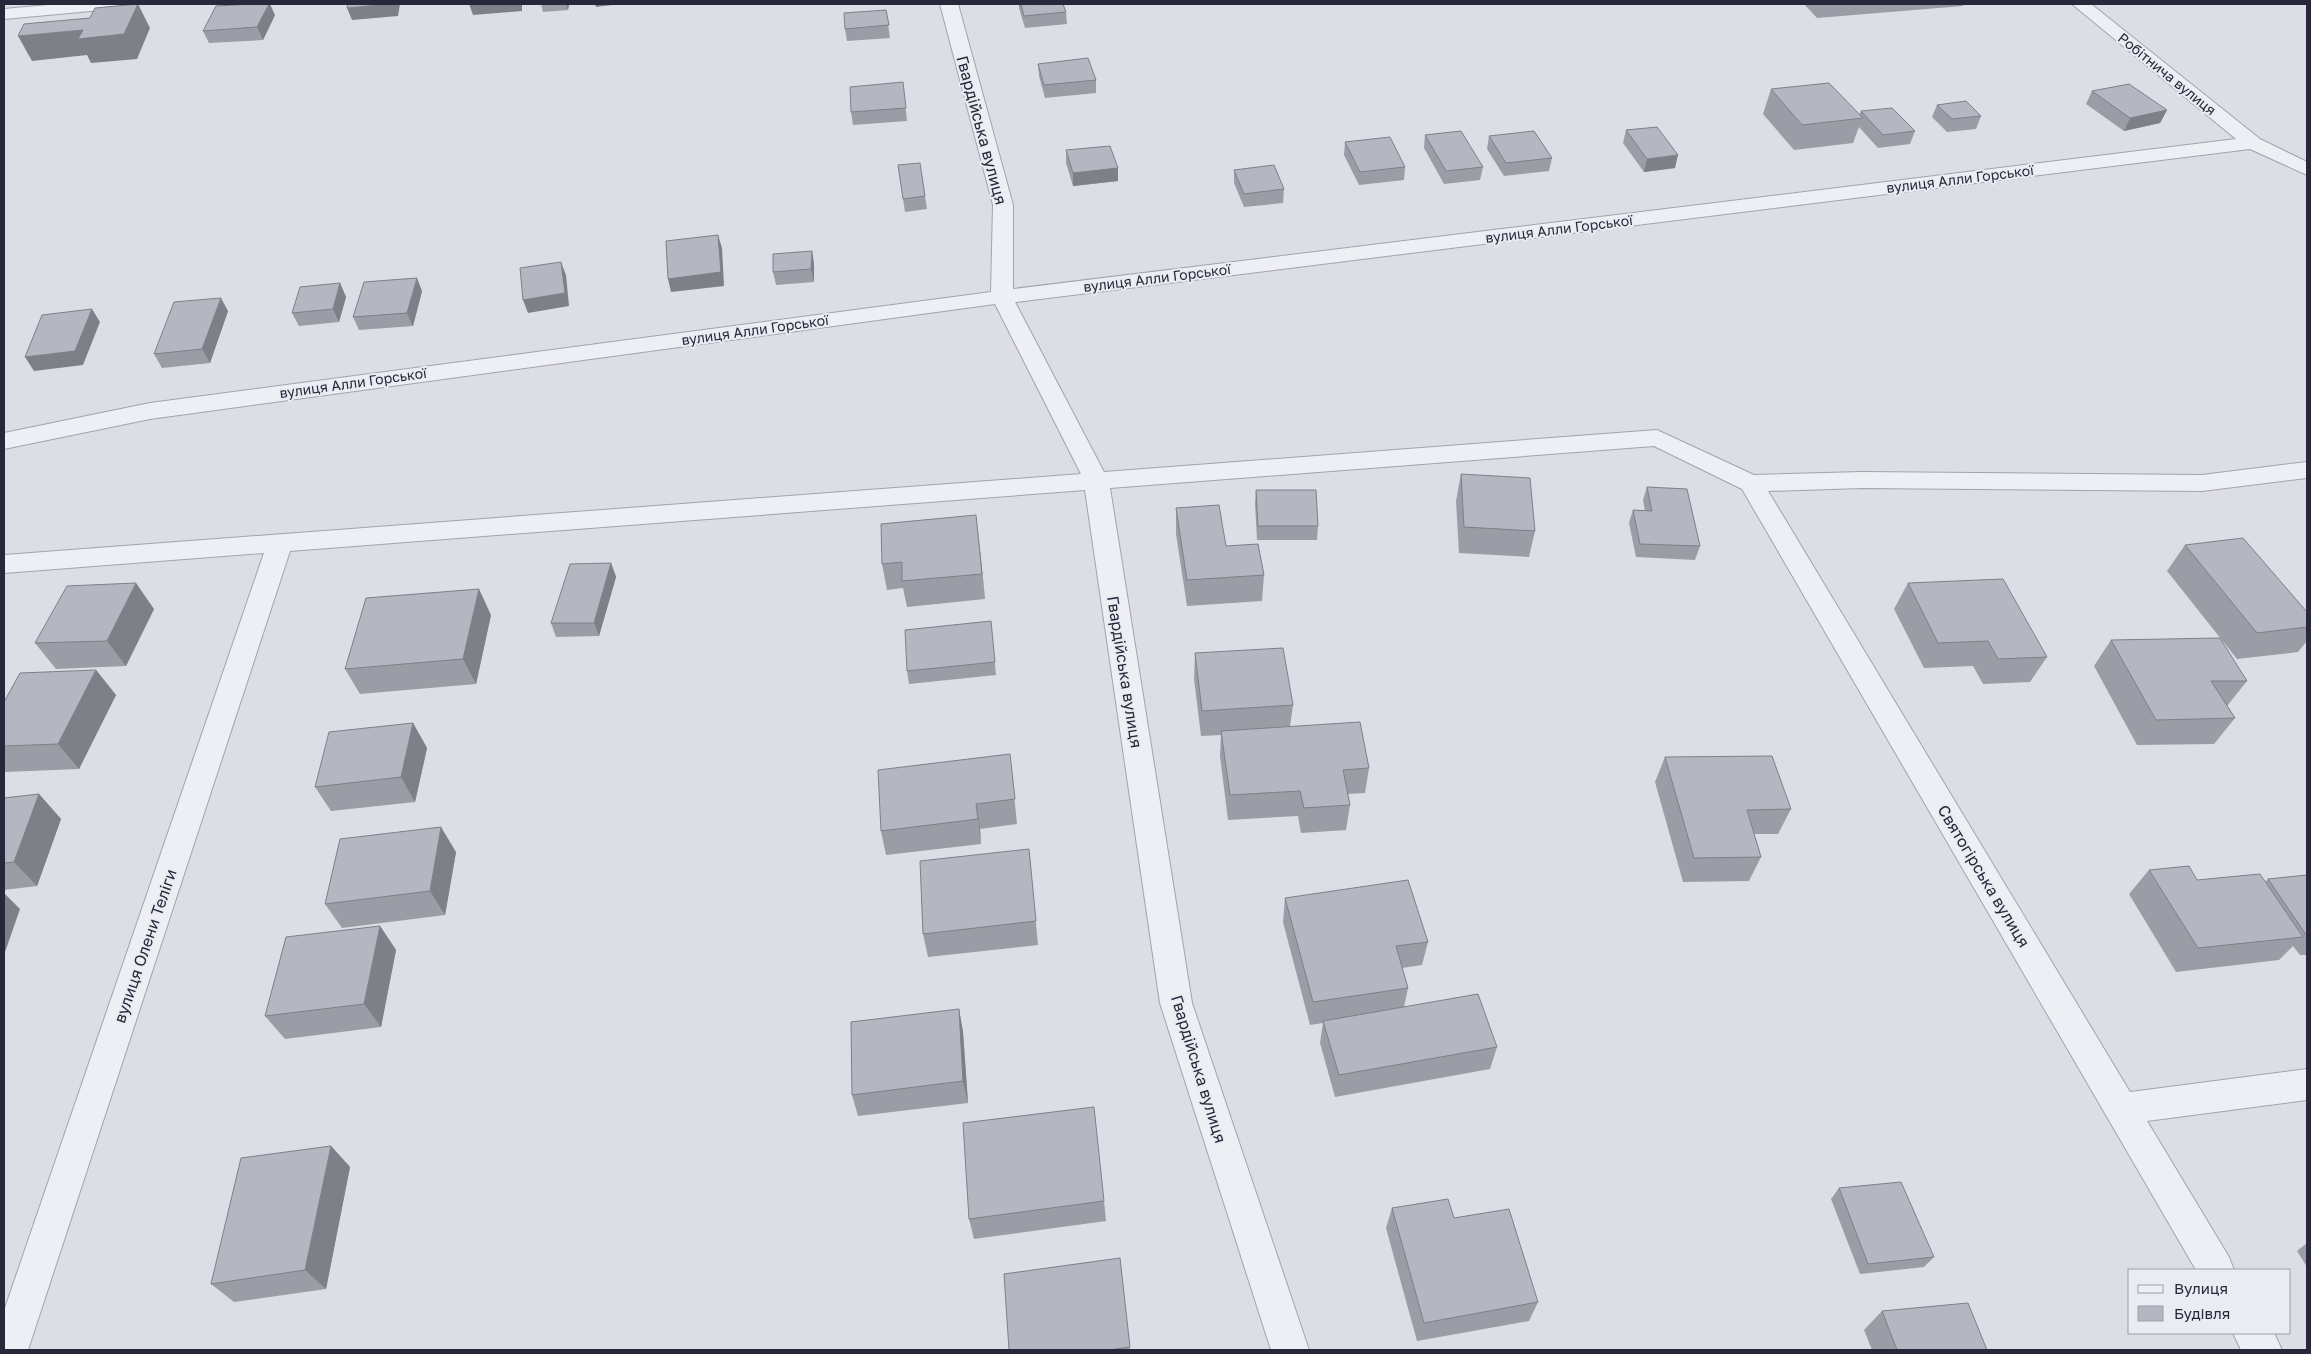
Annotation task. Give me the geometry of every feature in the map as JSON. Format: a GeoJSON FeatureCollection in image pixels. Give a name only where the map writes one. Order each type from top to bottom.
{"type":"FeatureCollection","features":[{"type":"Feature","properties":{"kind":"street"},"geometry":{"type":"LineString","coordinates":[[4,14],[113,4]]}},
{"type":"Feature","properties":{"kind":"street","name":"Гвардійська вулиця"},"geometry":{"type":"LineString","coordinates":[[949,4],[1004,205],[1002,297],[1096,480],[1176,1003],[1290,1350]]}},
{"type":"Feature","properties":{"kind":"street","name":"Робітнича вулиця"},"geometry":{"type":"LineString","coordinates":[[2081,4],[2253,143]]}},
{"type":"Feature","properties":{"kind":"street"},"geometry":{"type":"LineString","coordinates":[[2253,143],[2307,169]]}},
{"type":"Feature","properties":{"kind":"street","name":"вулиця Алли Горської"},"geometry":{"type":"LineString","coordinates":[[4,441],[150,411],[1002,297],[2253,143]]}},
{"type":"Feature","properties":{"kind":"street"},"geometry":{"type":"LineString","coordinates":[[4,564],[1657,438],[1751,483],[1872,480],[2202,483],[2307,470]]}},
{"type":"Feature","properties":{"kind":"street","name":"Святогірська вулиця"},"geometry":{"type":"LineString","coordinates":[[1751,483],[2215,1269]]}},
{"type":"Feature","properties":{"kind":"street","name":"вулиця Олени Теліги"},"geometry":{"type":"LineString","coordinates":[[9,1350],[280,543]]}},
{"type":"Feature","properties":{"kind":"street"},"geometry":{"type":"LineString","coordinates":[[2122,1109],[2307,1084]]}},
{"type":"Feature","properties":{"kind":"street"},"geometry":{"type":"LineString","coordinates":[[2253,1334],[2263,1350]]}},
{"type":"Feature","properties":{"kind":"building"},"geometry":{"type":"Polygon","coordinates":[[[138,4],[124,34],[78,39],[83,30],[18,36],[24,24],[90,18],[95,8],[138,4]]]}},
{"type":"Feature","properties":{"kind":"building"},"geometry":{"type":"Polygon","coordinates":[[[269,4],[257,27],[203,31],[216,6],[269,4]]]}},
{"type":"Feature","properties":{"kind":"building"},"geometry":{"type":"Polygon","coordinates":[[[348,4],[389,4],[347,8],[348,4]]]}},
{"type":"Feature","properties":{"kind":"building"},"geometry":{"type":"Polygon","coordinates":[[[1021,4],[1063,4],[1066,12],[1024,16],[1021,4]]]}},
{"type":"Feature","properties":{"kind":"building"},"geometry":{"type":"Polygon","coordinates":[[[886,10],[889,25],[845,29],[844,13],[886,10]]]}},
{"type":"Feature","properties":{"kind":"building"},"geometry":{"type":"Polygon","coordinates":[[[1088,58],[1096,80],[1044,85],[1038,64],[1088,58]]]}},
{"type":"Feature","properties":{"kind":"building"},"geometry":{"type":"Polygon","coordinates":[[[903,82],[906,108],[851,112],[850,87],[903,82]]]}},
{"type":"Feature","properties":{"kind":"building"},"geometry":{"type":"Polygon","coordinates":[[[1829,83],[1863,118],[1802,125],[1771,89],[1829,83]]]}},
{"type":"Feature","properties":{"kind":"building"},"geometry":{"type":"Polygon","coordinates":[[[2129,84],[2167,110],[2130,118],[2092,91],[2129,84]]]}},
{"type":"Feature","properties":{"kind":"building"},"geometry":{"type":"Polygon","coordinates":[[[1966,101],[1981,116],[1952,119],[1937,105],[1966,101]]]}},
{"type":"Feature","properties":{"kind":"building"},"geometry":{"type":"Polygon","coordinates":[[[1892,108],[1915,131],[1883,135],[1861,111],[1892,108]]]}},
{"type":"Feature","properties":{"kind":"building"},"geometry":{"type":"Polygon","coordinates":[[[1657,127],[1678,155],[1647,159],[1626,130],[1657,127]]]}},
{"type":"Feature","properties":{"kind":"building"},"geometry":{"type":"Polygon","coordinates":[[[1461,131],[1483,167],[1446,171],[1425,135],[1461,131]]]}},
{"type":"Feature","properties":{"kind":"building"},"geometry":{"type":"Polygon","coordinates":[[[1534,131],[1552,158],[1506,163],[1489,136],[1534,131]]]}},
{"type":"Feature","properties":{"kind":"building"},"geometry":{"type":"Polygon","coordinates":[[[1390,137],[1405,167],[1360,172],[1345,142],[1390,137]]]}},
{"type":"Feature","properties":{"kind":"building"},"geometry":{"type":"Polygon","coordinates":[[[1110,146],[1118,168],[1073,173],[1066,150],[1110,146]]]}},
{"type":"Feature","properties":{"kind":"building"},"geometry":{"type":"Polygon","coordinates":[[[920,163],[925,196],[903,199],[898,165],[920,163]]]}},
{"type":"Feature","properties":{"kind":"building"},"geometry":{"type":"Polygon","coordinates":[[[1274,165],[1284,189],[1244,194],[1234,170],[1274,165]]]}},
{"type":"Feature","properties":{"kind":"building"},"geometry":{"type":"Polygon","coordinates":[[[718,235],[721,272],[668,279],[666,241],[718,235]]]}},
{"type":"Feature","properties":{"kind":"building"},"geometry":{"type":"Polygon","coordinates":[[[812,251],[811,269],[773,272],[773,254],[812,251]]]}},
{"type":"Feature","properties":{"kind":"building"},"geometry":{"type":"Polygon","coordinates":[[[561,262],[565,293],[523,300],[520,268],[561,262]]]}},
{"type":"Feature","properties":{"kind":"building"},"geometry":{"type":"Polygon","coordinates":[[[417,278],[407,313],[353,317],[364,282],[417,278]]]}},
{"type":"Feature","properties":{"kind":"building"},"geometry":{"type":"Polygon","coordinates":[[[340,283],[333,309],[292,313],[300,287],[340,283]]]}},
{"type":"Feature","properties":{"kind":"building"},"geometry":{"type":"Polygon","coordinates":[[[221,298],[202,349],[154,354],[174,302],[221,298]]]}},
{"type":"Feature","properties":{"kind":"building"},"geometry":{"type":"Polygon","coordinates":[[[92,309],[75,351],[25,357],[42,315],[92,309]]]}},
{"type":"Feature","properties":{"kind":"building"},"geometry":{"type":"Polygon","coordinates":[[[1461,474],[1530,478],[1535,531],[1464,527],[1461,474]]]}},
{"type":"Feature","properties":{"kind":"building"},"geometry":{"type":"Polygon","coordinates":[[[1647,487],[1687,489],[1700,546],[1640,544],[1633,510],[1652,511],[1647,487]]]}},
{"type":"Feature","properties":{"kind":"building"},"geometry":{"type":"Polygon","coordinates":[[[1256,490],[1316,490],[1318,526],[1258,526],[1256,490]]]}},
{"type":"Feature","properties":{"kind":"building"},"geometry":{"type":"Polygon","coordinates":[[[1219,505],[1226,546],[1258,544],[1264,575],[1187,580],[1176,508],[1219,505]]]}},
{"type":"Feature","properties":{"kind":"building"},"geometry":{"type":"Polygon","coordinates":[[[976,515],[982,574],[902,581],[902,562],[882,564],[881,524],[976,515]]]}},
{"type":"Feature","properties":{"kind":"building"},"geometry":{"type":"Polygon","coordinates":[[[2243,538],[2307,612],[2307,627],[2257,633],[2185,545],[2243,538]]]}},
{"type":"Feature","properties":{"kind":"building"},"geometry":{"type":"Polygon","coordinates":[[[611,563],[594,623],[551,623],[570,564],[611,563]]]}},
{"type":"Feature","properties":{"kind":"building"},"geometry":{"type":"Polygon","coordinates":[[[2003,579],[2047,657],[1998,659],[1988,641],[1938,643],[1908,583],[2003,579]]]}},
{"type":"Feature","properties":{"kind":"building"},"geometry":{"type":"Polygon","coordinates":[[[136,583],[107,641],[35,643],[67,586],[136,583]]]}},
{"type":"Feature","properties":{"kind":"building"},"geometry":{"type":"Polygon","coordinates":[[[479,589],[463,659],[345,669],[366,598],[479,589]]]}},
{"type":"Feature","properties":{"kind":"building"},"geometry":{"type":"Polygon","coordinates":[[[991,621],[995,662],[907,671],[905,630],[991,621]]]}},
{"type":"Feature","properties":{"kind":"building"},"geometry":{"type":"Polygon","coordinates":[[[2220,638],[2247,681],[2211,681],[2235,718],[2156,720],[2111,640],[2220,638]]]}},
{"type":"Feature","properties":{"kind":"building"},"geometry":{"type":"Polygon","coordinates":[[[1283,648],[1293,705],[1202,711],[1195,653],[1283,648]]]}},
{"type":"Feature","properties":{"kind":"building"},"geometry":{"type":"Polygon","coordinates":[[[96,670],[58,744],[4,746],[4,702],[20,673],[96,670]]]}},
{"type":"Feature","properties":{"kind":"building"},"geometry":{"type":"Polygon","coordinates":[[[1360,722],[1369,768],[1343,770],[1350,805],[1304,808],[1300,791],[1230,795],[1221,731],[1360,722]]]}},
{"type":"Feature","properties":{"kind":"building"},"geometry":{"type":"Polygon","coordinates":[[[413,723],[401,777],[315,787],[329,732],[413,723]]]}},
{"type":"Feature","properties":{"kind":"building"},"geometry":{"type":"Polygon","coordinates":[[[1010,754],[1015,799],[976,804],[978,819],[881,831],[878,770],[1010,754]]]}},
{"type":"Feature","properties":{"kind":"building"},"geometry":{"type":"Polygon","coordinates":[[[1772,756],[1791,809],[1747,810],[1761,857],[1694,858],[1665,757],[1772,756]]]}},
{"type":"Feature","properties":{"kind":"building"},"geometry":{"type":"Polygon","coordinates":[[[39,794],[14,862],[4,863],[4,798],[39,794]]]}},
{"type":"Feature","properties":{"kind":"building"},"geometry":{"type":"Polygon","coordinates":[[[441,827],[430,891],[325,904],[340,839],[441,827]]]}},
{"type":"Feature","properties":{"kind":"building"},"geometry":{"type":"Polygon","coordinates":[[[1029,849],[1036,921],[923,934],[920,861],[1029,849]]]}},
{"type":"Feature","properties":{"kind":"building"},"geometry":{"type":"Polygon","coordinates":[[[2189,866],[2197,880],[2260,874],[2303,937],[2198,948],[2149,870],[2189,866]]]}},
{"type":"Feature","properties":{"kind":"building"},"geometry":{"type":"Polygon","coordinates":[[[2307,875],[2307,936],[2268,879],[2307,875]]]}},
{"type":"Feature","properties":{"kind":"building"},"geometry":{"type":"Polygon","coordinates":[[[1408,880],[1428,942],[1396,946],[1408,988],[1313,1002],[1285,898],[1408,880]]]}},
{"type":"Feature","properties":{"kind":"building"},"geometry":{"type":"Polygon","coordinates":[[[380,926],[364,1004],[265,1016],[286,937],[380,926]]]}},
{"type":"Feature","properties":{"kind":"building"},"geometry":{"type":"Polygon","coordinates":[[[1478,994],[1497,1047],[1339,1075],[1323,1021],[1478,994]]]}},
{"type":"Feature","properties":{"kind":"building"},"geometry":{"type":"Polygon","coordinates":[[[959,1009],[963,1081],[852,1095],[851,1022],[959,1009]]]}},
{"type":"Feature","properties":{"kind":"building"},"geometry":{"type":"Polygon","coordinates":[[[1094,1107],[1104,1201],[969,1219],[963,1123],[1094,1107]]]}},
{"type":"Feature","properties":{"kind":"building"},"geometry":{"type":"Polygon","coordinates":[[[331,1146],[305,1270],[211,1284],[241,1158],[331,1146]]]}},
{"type":"Feature","properties":{"kind":"building"},"geometry":{"type":"Polygon","coordinates":[[[1901,1182],[1934,1257],[1868,1264],[1839,1188],[1901,1182]]]}},
{"type":"Feature","properties":{"kind":"building"},"geometry":{"type":"Polygon","coordinates":[[[1448,1199],[1454,1218],[1509,1209],[1538,1302],[1424,1323],[1392,1208],[1448,1199]]]}},
{"type":"Feature","properties":{"kind":"building"},"geometry":{"type":"Polygon","coordinates":[[[1120,1258],[1130,1347],[1109,1350],[1009,1350],[1004,1274],[1120,1258]]]}},
{"type":"Feature","properties":{"kind":"building"},"geometry":{"type":"Polygon","coordinates":[[[1968,1303],[1987,1350],[1897,1350],[1882,1311],[1968,1303]]]}}]}
